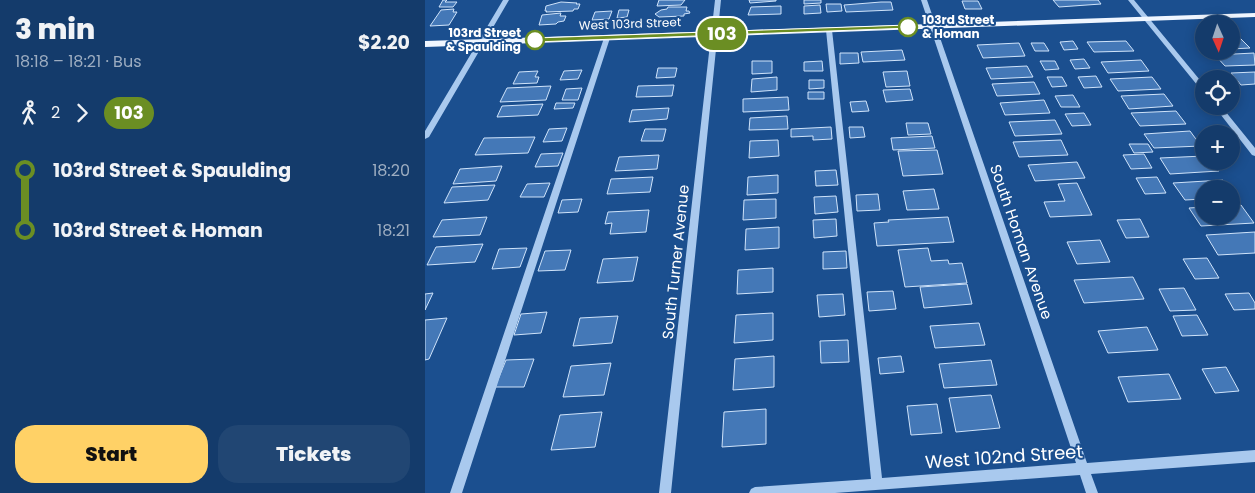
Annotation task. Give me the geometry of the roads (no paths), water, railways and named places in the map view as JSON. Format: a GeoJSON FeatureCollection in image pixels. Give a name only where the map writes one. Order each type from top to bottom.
{"type":"FeatureCollection","features":[{"type":"Feature","properties":{"kind":"main road","name":"West 103rd Street"},"geometry":{"type":"LineString","coordinates":[[425,44],[1255,15]]}},
{"type":"Feature","properties":{"kind":"street"},"geometry":{"type":"LineString","coordinates":[[425,137],[506,0]]}},
{"type":"Feature","properties":{"kind":"street"},"geometry":{"type":"LineString","coordinates":[[715,34],[719,0]]}},
{"type":"Feature","properties":{"kind":"street","name":"South Homan Avenue"},"geometry":{"type":"LineString","coordinates":[[924,0],[1092,493]]}},
{"type":"Feature","properties":{"kind":"street"},"geometry":{"type":"LineString","coordinates":[[1131,0],[1195,79]]}},
{"type":"Feature","properties":{"kind":"street"},"geometry":{"type":"LineString","coordinates":[[829,30],[877,484]]}},
{"type":"Feature","properties":{"kind":"street","name":"South Turner Avenue"},"geometry":{"type":"LineString","coordinates":[[665,493],[715,34]]}},
{"type":"Feature","properties":{"kind":"street"},"geometry":{"type":"LineString","coordinates":[[456,493],[607,38]]}},
{"type":"Feature","properties":{"kind":"street"},"geometry":{"type":"LineString","coordinates":[[1224,115],[1255,153]]}},
{"type":"Feature","properties":{"kind":"street","name":"West 102nd Street"},"geometry":{"type":"LineString","coordinates":[[755,493],[1255,456]]}},
{"type":"Feature","properties":{"kind":"place","name":"103rd Street & Homan"},"geometry":{"type":"Point","coordinates":[908,27]}},
{"type":"Feature","properties":{"kind":"place","name":"103rd Street & Spaulding"},"geometry":{"type":"Point","coordinates":[535,40]}}]}
